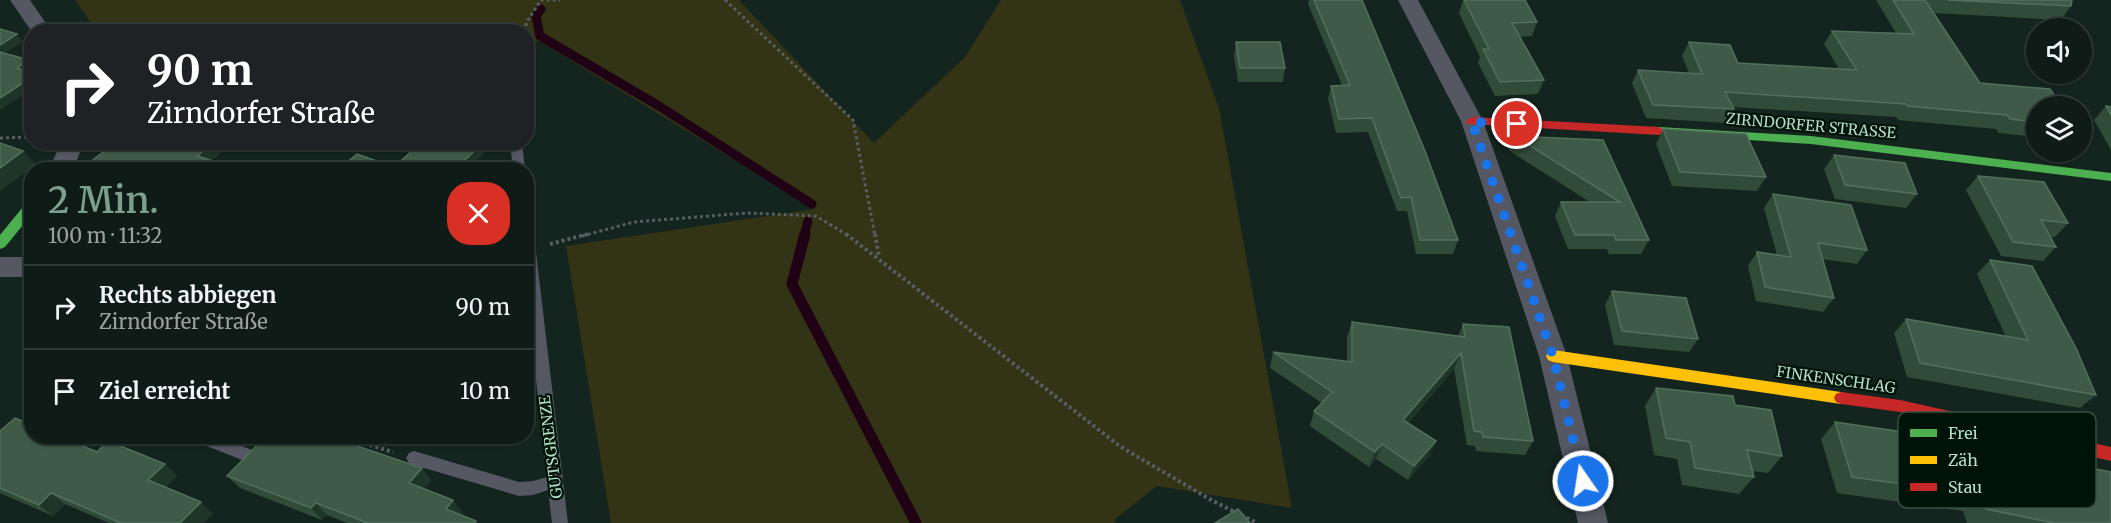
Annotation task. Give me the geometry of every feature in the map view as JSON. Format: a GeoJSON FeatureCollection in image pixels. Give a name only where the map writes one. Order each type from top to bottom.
{"type":"FeatureCollection","features":[{"type":"Feature","properties":{"kind":"street"},"geometry":{"type":"LineString","coordinates":[[20,0],[36,24]]}},
{"type":"Feature","properties":{"kind":"street"},"geometry":{"type":"LineString","coordinates":[[1408,0],[1472,122],[1553,356],[1593,523]]}},
{"type":"Feature","properties":{"kind":"street","name":"ZIRNDORFER STRASSE"},"geometry":{"type":"LineString","coordinates":[[1472,122],[1811,140],[2111,177]]}},
{"type":"Feature","properties":{"kind":"street"},"geometry":{"type":"LineString","coordinates":[[0,244],[24,215]]}},
{"type":"Feature","properties":{"kind":"street"},"geometry":{"type":"LineString","coordinates":[[0,267],[24,267]]}},
{"type":"Feature","properties":{"kind":"street","name":"FINKENSCHLAG"},"geometry":{"type":"LineString","coordinates":[[1553,356],[1900,406],[1926,412]]}},
{"type":"Feature","properties":{"kind":"street","name":"FINKENSCHLAG"},"geometry":{"type":"LineString","coordinates":[[2096,451],[2111,454]]}},
{"type":"Feature","properties":{"kind":"lane","name":"GUTSGRENZE"},"geometry":{"type":"LineString","coordinates":[[534,294],[560,523]]}},
{"type":"Feature","properties":{"kind":"lane"},"geometry":{"type":"LineString","coordinates":[[534,334],[539,338]]}},
{"type":"Feature","properties":{"kind":"lane"},"geometry":{"type":"LineString","coordinates":[[219,444],[255,458]]}},
{"type":"Feature","properties":{"kind":"lane"},"geometry":{"type":"LineString","coordinates":[[414,458],[519,489],[533,488],[554,481]]}},
{"type":"Feature","properties":{"kind":"path"},"geometry":{"type":"LineString","coordinates":[[526,24],[542,0],[560,0]]}},
{"type":"Feature","properties":{"kind":"path"},"geometry":{"type":"LineString","coordinates":[[725,0],[853,120],[879,258]]}},
{"type":"Feature","properties":{"kind":"path"},"geometry":{"type":"LineString","coordinates":[[0,138],[24,137]]}},
{"type":"Feature","properties":{"kind":"path"},"geometry":{"type":"LineString","coordinates":[[534,248],[634,222],[747,213],[816,216],[879,258],[1121,447],[1213,501],[1257,523]]}},
{"type":"Feature","properties":{"kind":"path"},"geometry":{"type":"LineString","coordinates":[[368,444],[414,458]]}},
{"type":"Feature","properties":{"kind":"shaded area"},"geometry":{"type":"Polygon","coordinates":[[[75,0],[739,0],[874,143],[965,57],[1001,0],[1180,0],[1219,108],[1292,508],[1157,486],[1114,520],[1116,523],[611,523],[566,246],[815,209],[539,41],[534,42],[534,24],[92,24],[75,0]]]}},
{"type":"Feature","properties":{"kind":"building"},"geometry":{"type":"Polygon","coordinates":[[[1314,0],[1362,0],[1425,151],[1458,240],[1420,240],[1411,197],[1401,198],[1372,118],[1339,119],[1331,86],[1350,85],[1314,0]]]}},
{"type":"Feature","properties":{"kind":"building"},"geometry":{"type":"Polygon","coordinates":[[[1464,0],[1525,0],[1537,22],[1512,23],[1544,80],[1500,82],[1483,49],[1489,49],[1464,0]]]}},
{"type":"Feature","properties":{"kind":"building"},"geometry":{"type":"Polygon","coordinates":[[[1893,0],[1925,0],[1980,83],[2050,89],[2055,96],[2026,96],[2026,121],[2010,119],[2007,115],[1907,106],[1906,104],[1725,92],[1734,109],[1653,105],[1638,70],[1702,74],[1689,42],[1730,45],[1738,63],[1857,70],[1832,31],[1914,34],[1893,0]]]}},
{"type":"Feature","properties":{"kind":"building"},"geometry":{"type":"Polygon","coordinates":[[[1948,0],[2072,0],[2071,6],[1948,0]]]}},
{"type":"Feature","properties":{"kind":"building"},"geometry":{"type":"Polygon","coordinates":[[[0,29],[17,34],[0,45],[0,29]]]}},
{"type":"Feature","properties":{"kind":"building"},"geometry":{"type":"Polygon","coordinates":[[[1236,42],[1280,42],[1285,68],[1240,68],[1236,42]]]}},
{"type":"Feature","properties":{"kind":"building"},"geometry":{"type":"Polygon","coordinates":[[[0,52],[24,59],[24,63],[17,68],[24,70],[24,82],[0,98],[0,52]]]}},
{"type":"Feature","properties":{"kind":"building"},"geometry":{"type":"Polygon","coordinates":[[[1663,129],[1746,134],[1766,177],[1680,172],[1663,129]]]}},
{"type":"Feature","properties":{"kind":"building"},"geometry":{"type":"Polygon","coordinates":[[[1514,136],[1603,140],[1649,240],[1616,240],[1614,235],[1575,235],[1561,202],[1620,202],[1514,136]]]}},
{"type":"Feature","properties":{"kind":"building"},"geometry":{"type":"Polygon","coordinates":[[[0,143],[23,151],[0,168],[0,143]]]}},
{"type":"Feature","properties":{"kind":"building"},"geometry":{"type":"Polygon","coordinates":[[[106,150],[204,150],[197,156],[215,162],[90,162],[106,150]]]}},
{"type":"Feature","properties":{"kind":"building"},"geometry":{"type":"Polygon","coordinates":[[[413,150],[475,150],[463,162],[400,162],[413,150]]]}},
{"type":"Feature","properties":{"kind":"building"},"geometry":{"type":"Polygon","coordinates":[[[357,154],[380,162],[348,162],[357,154]]]}},
{"type":"Feature","properties":{"kind":"building"},"geometry":{"type":"Polygon","coordinates":[[[1834,155],[1905,163],[1917,194],[1845,185],[1834,155]]]}},
{"type":"Feature","properties":{"kind":"building"},"geometry":{"type":"Polygon","coordinates":[[[1978,176],[2044,182],[2068,223],[2041,220],[2056,247],[2013,242],[1978,176]]]}},
{"type":"Feature","properties":{"kind":"building"},"geometry":{"type":"Polygon","coordinates":[[[1773,194],[1851,205],[1867,250],[1818,243],[1834,298],[1765,287],[1757,252],[1791,257],[1773,194]]]}},
{"type":"Feature","properties":{"kind":"building"},"geometry":{"type":"Polygon","coordinates":[[[1990,260],[2032,266],[2076,348],[2096,395],[1920,363],[1906,319],[2028,340],[1990,260]]]}},
{"type":"Feature","properties":{"kind":"building"},"geometry":{"type":"Polygon","coordinates":[[[1612,291],[1686,298],[1698,339],[1622,331],[1612,291]]]}},
{"type":"Feature","properties":{"kind":"building"},"geometry":{"type":"Polygon","coordinates":[[[1352,322],[1465,337],[1463,324],[1509,327],[1533,441],[1483,437],[1482,432],[1474,431],[1461,353],[1403,420],[1436,441],[1414,466],[1382,444],[1375,452],[1314,411],[1332,392],[1273,352],[1352,362],[1352,322]]]}},
{"type":"Feature","properties":{"kind":"building"},"geometry":{"type":"Polygon","coordinates":[[[1656,388],[1733,396],[1735,405],[1771,410],[1782,456],[1747,450],[1754,477],[1695,468],[1690,442],[1666,438],[1656,388]]]}},
{"type":"Feature","properties":{"kind":"building"},"geometry":{"type":"Polygon","coordinates":[[[15,418],[24,422],[24,444],[78,444],[97,452],[105,444],[115,444],[165,464],[148,480],[201,502],[180,523],[121,523],[51,493],[39,505],[0,488],[0,431],[15,418]]]}},
{"type":"Feature","properties":{"kind":"building"},"geometry":{"type":"Polygon","coordinates":[[[1835,422],[1898,431],[1898,483],[1852,477],[1835,422]]]}},
{"type":"Feature","properties":{"kind":"building"},"geometry":{"type":"Polygon","coordinates":[[[258,444],[352,444],[422,468],[409,483],[453,500],[446,509],[476,521],[474,523],[368,523],[316,503],[311,508],[227,476],[258,444]]]}},
{"type":"Feature","properties":{"kind":"building"},"geometry":{"type":"Polygon","coordinates":[[[2096,469],[2111,472],[2111,523],[2054,523],[1986,509],[2096,508],[2096,469]]]}},
{"type":"Feature","properties":{"kind":"building"},"geometry":{"type":"Polygon","coordinates":[[[1238,509],[1250,523],[1215,523],[1238,509]]]}},
{"type":"Feature","properties":{"kind":"waterway"},"geometry":{"type":"LineString","coordinates":[[541,9],[536,16],[540,36],[659,106],[812,204]]}},
{"type":"Feature","properties":{"kind":"waterway"},"geometry":{"type":"LineString","coordinates":[[804,236],[808,221]]}},
{"type":"Feature","properties":{"kind":"waterway"},"geometry":{"type":"LineString","coordinates":[[805,234],[792,284],[916,523]]}},
{"type":"Feature","properties":{"kind":"traffic: fast"},"geometry":{"type":"LineString","coordinates":[[1659,131],[1811,140],[2111,177]]}},
{"type":"Feature","properties":{"kind":"traffic: fast"},"geometry":{"type":"LineString","coordinates":[[0,244],[24,215]]}},
{"type":"Feature","properties":{"kind":"traffic: slow"},"geometry":{"type":"LineString","coordinates":[[1553,356],[1841,398]]}},
{"type":"Feature","properties":{"kind":"traffic: jam"},"geometry":{"type":"LineString","coordinates":[[1472,121],[1659,131]]}},
{"type":"Feature","properties":{"kind":"traffic: jam"},"geometry":{"type":"LineString","coordinates":[[1841,398],[1926,412]]}},
{"type":"Feature","properties":{"kind":"traffic: jam"},"geometry":{"type":"LineString","coordinates":[[2096,451],[2111,454]]}},
{"type":"Feature","properties":{"kind":"route"},"geometry":{"type":"LineString","coordinates":[[1517,124],[1472,122],[1553,356],[1583,481]]}}]}
